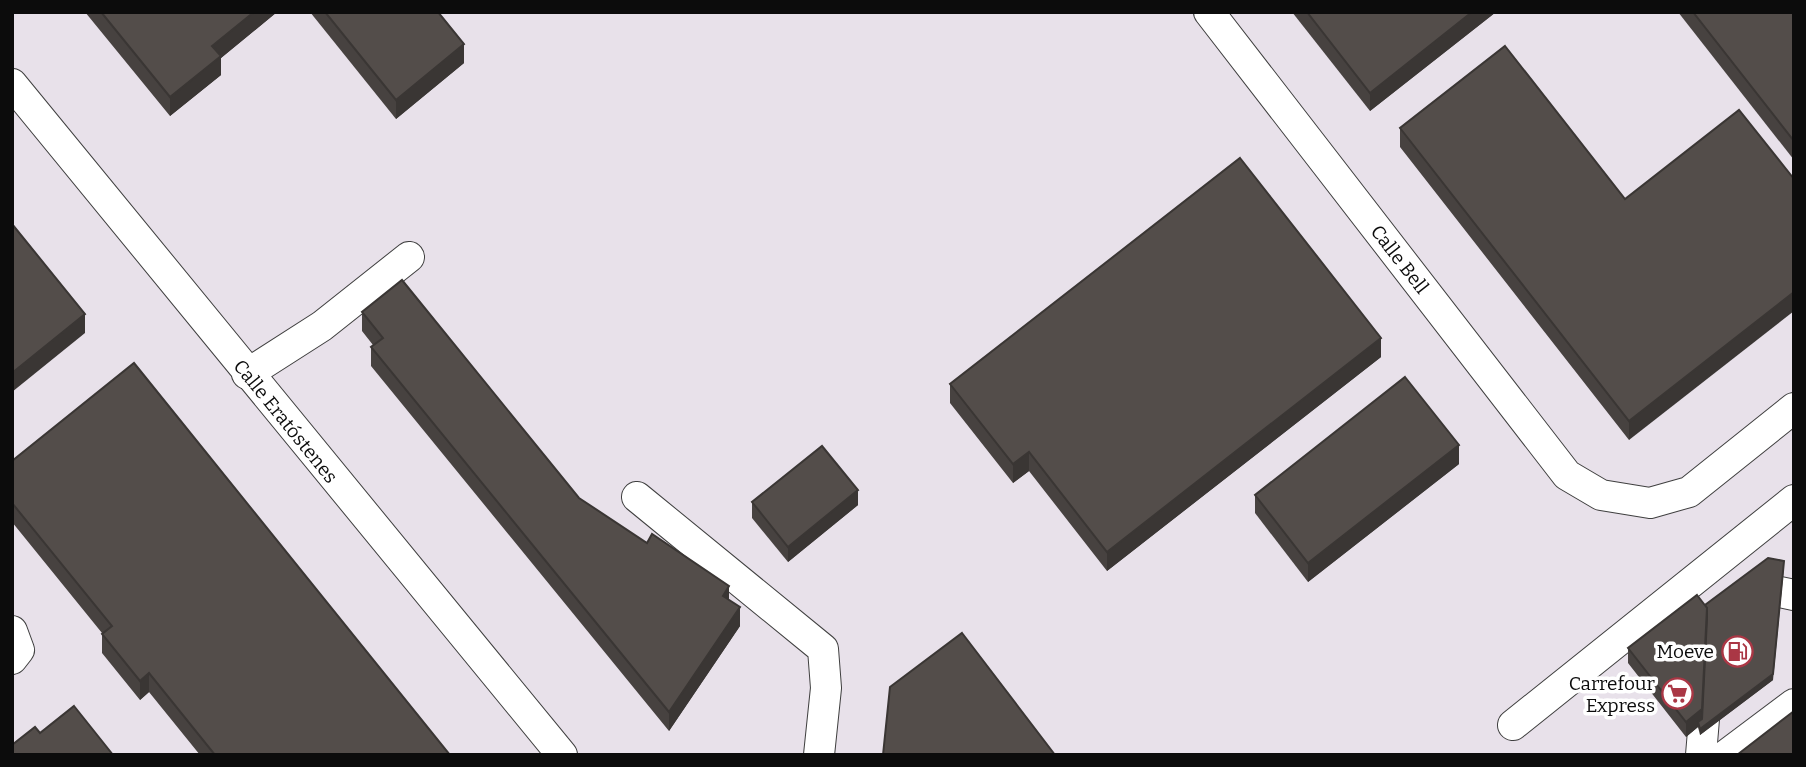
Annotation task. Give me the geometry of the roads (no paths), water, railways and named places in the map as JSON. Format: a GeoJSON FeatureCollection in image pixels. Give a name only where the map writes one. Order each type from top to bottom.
{"type":"FeatureCollection","features":[{"type":"Feature","properties":{"kind":"street","name":"Calle Bell"},"geometry":{"type":"LineString","coordinates":[[1209,12],[1567,475],[1601,495],[1650,503],[1689,492],[1794,408]]}},
{"type":"Feature","properties":{"kind":"street","name":"Calle Eratóstenes"},"geometry":{"type":"LineString","coordinates":[[12,84],[562,755]]}},
{"type":"Feature","properties":{"kind":"street"},"geometry":{"type":"LineString","coordinates":[[247,374],[322,326],[409,257]]}},
{"type":"Feature","properties":{"kind":"street"},"geometry":{"type":"LineString","coordinates":[[637,497],[823,649],[826,688],[819,755]]}},
{"type":"Feature","properties":{"kind":"street"},"geometry":{"type":"LineString","coordinates":[[1513,725],[1794,499]]}},
{"type":"Feature","properties":{"kind":"street"},"geometry":{"type":"LineString","coordinates":[[1720,615],[1756,587],[1794,595]]}},
{"type":"Feature","properties":{"kind":"street"},"geometry":{"type":"LineString","coordinates":[[12,631],[19,650],[12,659]]}},
{"type":"Feature","properties":{"kind":"street"},"geometry":{"type":"LineString","coordinates":[[1701,755],[1708,662]]}},
{"type":"Feature","properties":{"kind":"street"},"geometry":{"type":"LineString","coordinates":[[1726,755],[1794,704]]}},
{"type":"Feature","properties":{"kind":"place","name":"Moeve"},"geometry":{"type":"Point","coordinates":[1737,651]}},
{"type":"Feature","properties":{"kind":"place","name":"Carrefour Express"},"geometry":{"type":"Point","coordinates":[1678,694]}}]}
